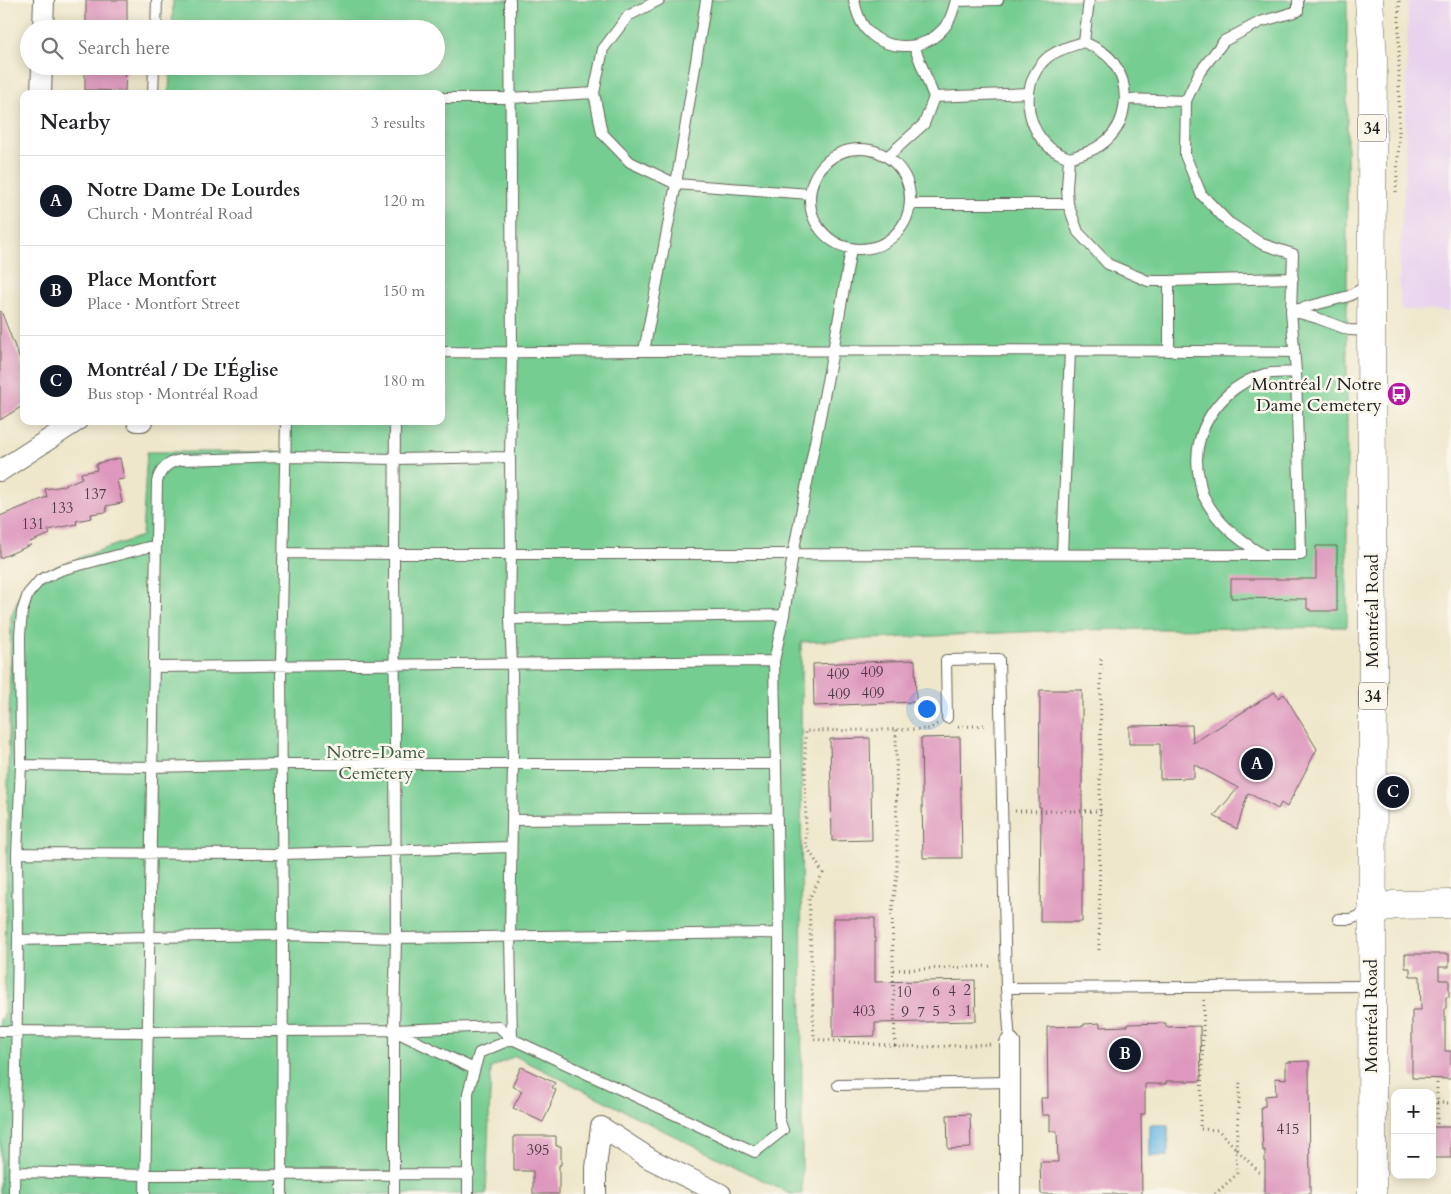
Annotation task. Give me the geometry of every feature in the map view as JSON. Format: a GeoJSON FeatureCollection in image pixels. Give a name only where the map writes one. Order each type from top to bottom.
{"type":"FeatureCollection","features":[{"type":"Feature","properties":{"kind":"main road","name":"Montréal Road"},"geometry":{"type":"LineString","coordinates":[[1369,0],[1373,58],[1371,284],[1373,666],[1372,1194]]}},
{"type":"Feature","properties":{"kind":"main road","name":"Montréal Road"},"geometry":{"type":"LineString","coordinates":[[1373,58],[1380,0]]}},
{"type":"Feature","properties":{"kind":"main road"},"geometry":{"type":"LineString","coordinates":[[1372,912],[1393,905],[1451,904]]}},
{"type":"Feature","properties":{"kind":"street"},"geometry":{"type":"LineString","coordinates":[[43,20],[44,0]]}},
{"type":"Feature","properties":{"kind":"street"},"geometry":{"type":"LineString","coordinates":[[41,90],[42,75]]}},
{"type":"Feature","properties":{"kind":"street"},"geometry":{"type":"LineString","coordinates":[[0,471],[71,425]]}},
{"type":"Feature","properties":{"kind":"street"},"geometry":{"type":"LineString","coordinates":[[1010,1043],[1010,1194]]}},
{"type":"Feature","properties":{"kind":"street"},"geometry":{"type":"LineString","coordinates":[[596,1194],[596,1168],[601,1127],[652,1160],[721,1194]]}},
{"type":"Feature","properties":{"kind":"lane"},"geometry":{"type":"LineString","coordinates":[[156,20],[157,0]]}},
{"type":"Feature","properties":{"kind":"lane"},"geometry":{"type":"LineString","coordinates":[[510,0],[512,353],[510,457],[510,619],[512,665],[510,936],[512,1039]]}},
{"type":"Feature","properties":{"kind":"lane"},"geometry":{"type":"LineString","coordinates":[[659,0],[628,16],[603,50],[594,93],[602,133],[630,162],[676,184],[810,194]]}},
{"type":"Feature","properties":{"kind":"lane"},"geometry":{"type":"LineString","coordinates":[[644,351],[676,184],[706,0]]}},
{"type":"Feature","properties":{"kind":"lane"},"geometry":{"type":"LineString","coordinates":[[854,0],[857,14],[866,29],[879,40],[894,46],[914,46],[928,42],[941,32],[951,18],[956,0],[998,0]]}},
{"type":"Feature","properties":{"kind":"lane"},"geometry":{"type":"LineString","coordinates":[[1084,42],[1089,0]]}},
{"type":"Feature","properties":{"kind":"lane"},"geometry":{"type":"LineString","coordinates":[[284,552],[394,554],[1301,555],[1296,372],[1291,311],[1293,254],[1262,244],[1228,222],[1200,194],[1185,155],[1186,101],[1199,73],[1224,41],[1260,22],[1298,11],[1298,0]]}},
{"type":"Feature","properties":{"kind":"lane"},"geometry":{"type":"LineString","coordinates":[[1084,42],[1101,50],[1115,64],[1123,80],[1126,99],[1118,125],[1108,139],[1090,152],[1069,158],[1050,148],[1036,133],[1029,114],[1028,94],[1035,74],[1047,58],[1064,47],[1084,42]]}},
{"type":"Feature","properties":{"kind":"lane"},"geometry":{"type":"LineString","coordinates":[[888,156],[924,124],[934,97],[914,46]]}},
{"type":"Feature","properties":{"kind":"lane"},"geometry":{"type":"LineString","coordinates":[[153,90],[154,75]]}},
{"type":"Feature","properties":{"kind":"lane"},"geometry":{"type":"LineString","coordinates":[[445,98],[511,98],[594,93]]}},
{"type":"Feature","properties":{"kind":"lane"},"geometry":{"type":"LineString","coordinates":[[934,97],[1028,94]]}},
{"type":"Feature","properties":{"kind":"lane"},"geometry":{"type":"LineString","coordinates":[[1126,99],[1186,101]]}},
{"type":"Feature","properties":{"kind":"lane"},"geometry":{"type":"LineString","coordinates":[[856,148],[873,150],[888,156],[900,168],[908,183],[911,200],[907,216],[899,231],[888,241],[873,248],[856,250],[840,246],[826,237],[815,224],[810,208],[810,194],[815,175],[825,161],[840,152],[856,148]]}},
{"type":"Feature","properties":{"kind":"lane"},"geometry":{"type":"LineString","coordinates":[[1069,158],[1068,204],[1078,232],[1108,264],[1148,281],[1293,278]]}},
{"type":"Feature","properties":{"kind":"lane"},"geometry":{"type":"LineString","coordinates":[[910,204],[1068,204]]}},
{"type":"Feature","properties":{"kind":"lane"},"geometry":{"type":"LineString","coordinates":[[0,1031],[394,1030],[498,1026],[512,1039],[754,1152],[783,1130],[779,1119],[774,662],[852,248]]}},
{"type":"Feature","properties":{"kind":"lane"},"geometry":{"type":"LineString","coordinates":[[1168,350],[1169,282]]}},
{"type":"Feature","properties":{"kind":"lane"},"geometry":{"type":"LineString","coordinates":[[1291,311],[1349,296],[1371,284]]}},
{"type":"Feature","properties":{"kind":"lane"},"geometry":{"type":"LineString","coordinates":[[1291,311],[1349,330],[1371,332]]}},
{"type":"Feature","properties":{"kind":"lane"},"geometry":{"type":"LineString","coordinates":[[445,352],[1168,350],[1294,352]]}},
{"type":"Feature","properties":{"kind":"lane"},"geometry":{"type":"LineString","coordinates":[[1062,554],[1070,351]]}},
{"type":"Feature","properties":{"kind":"lane"},"geometry":{"type":"LineString","coordinates":[[1263,555],[1241,542],[1218,520],[1202,494],[1196,464],[1200,434],[1215,407],[1237,386],[1265,374],[1296,372]]}},
{"type":"Feature","properties":{"kind":"lane"},"geometry":{"type":"LineString","coordinates":[[282,1194],[283,854],[281,665],[286,425]]}},
{"type":"Feature","properties":{"kind":"lane"},"geometry":{"type":"LineString","coordinates":[[394,1194],[396,938],[395,425]]}},
{"type":"Feature","properties":{"kind":"lane"},"geometry":{"type":"LineString","coordinates":[[145,1194],[151,767],[157,482],[159,475],[168,464],[181,460],[284,457],[395,459],[510,457]]}},
{"type":"Feature","properties":{"kind":"lane"},"geometry":{"type":"LineString","coordinates":[[14,1194],[18,940],[17,853],[21,765],[20,636],[22,612],[28,594],[40,580],[61,570],[156,545]]}},
{"type":"Feature","properties":{"kind":"lane"},"geometry":{"type":"LineString","coordinates":[[510,619],[784,616]]}},
{"type":"Feature","properties":{"kind":"lane"},"geometry":{"type":"LineString","coordinates":[[947,718],[946,660],[999,659],[1006,988],[1010,1043]]}},
{"type":"Feature","properties":{"kind":"lane"},"geometry":{"type":"LineString","coordinates":[[154,667],[774,662]]}},
{"type":"Feature","properties":{"kind":"lane"},"geometry":{"type":"LineString","coordinates":[[21,765],[151,767],[282,764],[776,764]]}},
{"type":"Feature","properties":{"kind":"lane"},"geometry":{"type":"LineString","coordinates":[[512,820],[776,818]]}},
{"type":"Feature","properties":{"kind":"lane"},"geometry":{"type":"LineString","coordinates":[[17,853],[283,854],[511,847]]}},
{"type":"Feature","properties":{"kind":"lane"},"geometry":{"type":"LineString","coordinates":[[1338,919],[1372,912]]}},
{"type":"Feature","properties":{"kind":"lane"},"geometry":{"type":"LineString","coordinates":[[18,940],[148,936],[396,938],[778,933]]}},
{"type":"Feature","properties":{"kind":"lane"},"geometry":{"type":"LineString","coordinates":[[1006,988],[1372,986]]}},
{"type":"Feature","properties":{"kind":"lane"},"geometry":{"type":"LineString","coordinates":[[394,1030],[474,1069]]}},
{"type":"Feature","properties":{"kind":"lane"},"geometry":{"type":"LineString","coordinates":[[468,1194],[468,1093],[474,1069],[479,1053],[512,1039]]}},
{"type":"Feature","properties":{"kind":"lane"},"geometry":{"type":"LineString","coordinates":[[838,1085],[1010,1082]]}},
{"type":"Feature","properties":{"kind":"lane"},"geometry":{"type":"LineString","coordinates":[[14,1172],[145,1175],[468,1174]]}},
{"type":"Feature","properties":{"kind":"path"},"geometry":{"type":"LineString","coordinates":[[1099,950],[1101,657]]}},
{"type":"Feature","properties":{"kind":"path"},"geometry":{"type":"LineString","coordinates":[[1000,725],[955,727],[947,718],[929,729],[805,731],[806,844],[823,873],[809,899],[814,1039],[895,1046],[942,1047],[1010,1043]]}},
{"type":"Feature","properties":{"kind":"path"},"geometry":{"type":"LineString","coordinates":[[895,1046],[892,913],[897,874],[896,729]]}},
{"type":"Feature","properties":{"kind":"path"},"geometry":{"type":"LineString","coordinates":[[1002,811],[1101,811]]}},
{"type":"Feature","properties":{"kind":"path"},"geometry":{"type":"LineString","coordinates":[[894,970],[1006,966]]}},
{"type":"Feature","properties":{"kind":"path"},"geometry":{"type":"LineString","coordinates":[[1204,987],[1200,1129],[1218,1130],[1262,1174]]}},
{"type":"Feature","properties":{"kind":"path"},"geometry":{"type":"LineString","coordinates":[[1436,1089],[1437,1080]]}},
{"type":"Feature","properties":{"kind":"path"},"geometry":{"type":"LineString","coordinates":[[1215,1194],[1236,1174],[1240,1081]]}},
{"type":"Feature","properties":{"kind":"path"},"geometry":{"type":"LineString","coordinates":[[1436,1103],[1451,1103]]}},
{"type":"Feature","properties":{"kind":"shaded area"},"geometry":{"type":"Polygon","coordinates":[[[1408,0],[1451,0],[1451,311],[1400,310],[1399,264],[1405,175],[1408,0]]]}},
{"type":"Feature","properties":{"kind":"green space","name":"Notre-Dame Cemetery"},"geometry":{"type":"Polygon","coordinates":[[[173,0],[1347,0],[1347,627],[1066,630],[801,642],[802,1194],[790,1194],[515,1056],[491,1068],[486,1194],[0,1194],[0,1019],[4,1018],[11,616],[21,591],[35,575],[142,536],[147,452],[283,452],[284,425],[445,425],[445,90],[169,90],[170,75],[445,75],[445,20],[172,20],[173,0]]]}},
{"type":"Feature","properties":{"kind":"water"},"geometry":{"type":"Polygon","coordinates":[[[1150,1125],[1168,1125],[1168,1156],[1150,1156],[1150,1125]]]}},
{"type":"Feature","properties":{"kind":"building"},"geometry":{"type":"Polygon","coordinates":[[[86,0],[127,0],[127,20],[86,20],[86,0]]]}},
{"type":"Feature","properties":{"kind":"building"},"geometry":{"type":"Polygon","coordinates":[[[85,75],[126,75],[125,90],[85,90],[85,75]]]}},
{"type":"Feature","properties":{"kind":"building"},"geometry":{"type":"Polygon","coordinates":[[[0,312],[20,360],[20,408],[0,420],[0,312]]]}},
{"type":"Feature","properties":{"kind":"building"},"geometry":{"type":"Polygon","coordinates":[[[120,458],[124,479],[117,480],[122,503],[106,506],[107,512],[91,514],[92,518],[76,521],[77,524],[48,530],[50,534],[30,542],[31,545],[0,558],[0,516],[47,497],[45,489],[63,486],[82,478],[81,473],[97,470],[96,465],[98,463],[120,458]]]}},
{"type":"Feature","properties":{"kind":"building"},"geometry":{"type":"Polygon","coordinates":[[[1316,546],[1337,546],[1337,611],[1310,611],[1310,609],[1307,609],[1307,599],[1231,598],[1231,579],[1316,579],[1316,546]]]}},
{"type":"Feature","properties":{"kind":"building"},"geometry":{"type":"Polygon","coordinates":[[[915,660],[916,702],[814,706],[813,664],[915,660]]]}},
{"type":"Feature","properties":{"kind":"building"},"geometry":{"type":"Polygon","coordinates":[[[1040,690],[1082,690],[1082,922],[1040,922],[1040,690]]]}},
{"type":"Feature","properties":{"kind":"building"},"geometry":{"type":"Polygon","coordinates":[[[1275,692],[1278,698],[1284,694],[1317,749],[1287,807],[1281,803],[1278,809],[1248,793],[1237,829],[1214,816],[1238,788],[1194,764],[1194,778],[1160,779],[1160,744],[1129,744],[1129,726],[1192,725],[1193,743],[1275,692]]]}},
{"type":"Feature","properties":{"kind":"building"},"geometry":{"type":"Polygon","coordinates":[[[960,737],[962,858],[923,858],[921,738],[960,737]]]}},
{"type":"Feature","properties":{"kind":"building"},"geometry":{"type":"Polygon","coordinates":[[[870,738],[872,840],[832,841],[830,739],[870,738]]]}},
{"type":"Feature","properties":{"kind":"building"},"geometry":{"type":"Polygon","coordinates":[[[833,918],[875,918],[875,982],[975,980],[976,1021],[875,1023],[875,1036],[833,1037],[833,918]]]}},
{"type":"Feature","properties":{"kind":"building"},"geometry":{"type":"Polygon","coordinates":[[[1405,954],[1449,954],[1449,967],[1439,967],[1439,980],[1449,980],[1449,997],[1446,997],[1445,1008],[1445,1051],[1451,1051],[1451,1079],[1412,1078],[1412,1010],[1421,1010],[1420,976],[1410,976],[1410,968],[1405,968],[1405,954]]]}},
{"type":"Feature","properties":{"kind":"building"},"geometry":{"type":"Polygon","coordinates":[[[1100,1023],[1100,1027],[1166,1023],[1166,1027],[1200,1026],[1201,1081],[1166,1081],[1166,1084],[1145,1084],[1145,1114],[1141,1114],[1142,1194],[1041,1194],[1040,1162],[1058,1162],[1057,1131],[1050,1131],[1050,1115],[1042,1115],[1041,1098],[1048,1098],[1047,1027],[1084,1026],[1084,1024],[1100,1023]]]}},
{"type":"Feature","properties":{"kind":"building"},"geometry":{"type":"Polygon","coordinates":[[[1309,1061],[1310,1194],[1265,1194],[1265,1150],[1263,1151],[1261,1107],[1265,1106],[1265,1096],[1276,1095],[1275,1078],[1286,1079],[1286,1062],[1309,1061]]]}},
{"type":"Feature","properties":{"kind":"building"},"geometry":{"type":"Polygon","coordinates":[[[521,1067],[555,1083],[552,1088],[556,1090],[543,1122],[513,1108],[522,1091],[512,1086],[521,1067]]]}},
{"type":"Feature","properties":{"kind":"building"},"geometry":{"type":"Polygon","coordinates":[[[970,1114],[971,1148],[948,1149],[947,1115],[970,1114]]]}},
{"type":"Feature","properties":{"kind":"building"},"geometry":{"type":"Polygon","coordinates":[[[1436,1127],[1451,1127],[1451,1158],[1436,1158],[1436,1127]]]}},
{"type":"Feature","properties":{"kind":"building"},"geometry":{"type":"Polygon","coordinates":[[[514,1136],[556,1136],[556,1146],[561,1146],[559,1194],[533,1194],[533,1171],[514,1171],[514,1136]]]}},
{"type":"Feature","properties":{"kind":"place","name":"Montréal / Notre Dame Cemetery"},"geometry":{"type":"Point","coordinates":[1399,394]}},
{"type":"Feature","properties":{"kind":"place","name":"Notre Dame De Lourdes"},"geometry":{"type":"Point","coordinates":[1257,764]}},
{"type":"Feature","properties":{"kind":"place","name":"Montréal / De L'Église"},"geometry":{"type":"Point","coordinates":[1393,792]}},
{"type":"Feature","properties":{"kind":"place","name":"Place Montfort"},"geometry":{"type":"Point","coordinates":[1125,1054]}}]}
